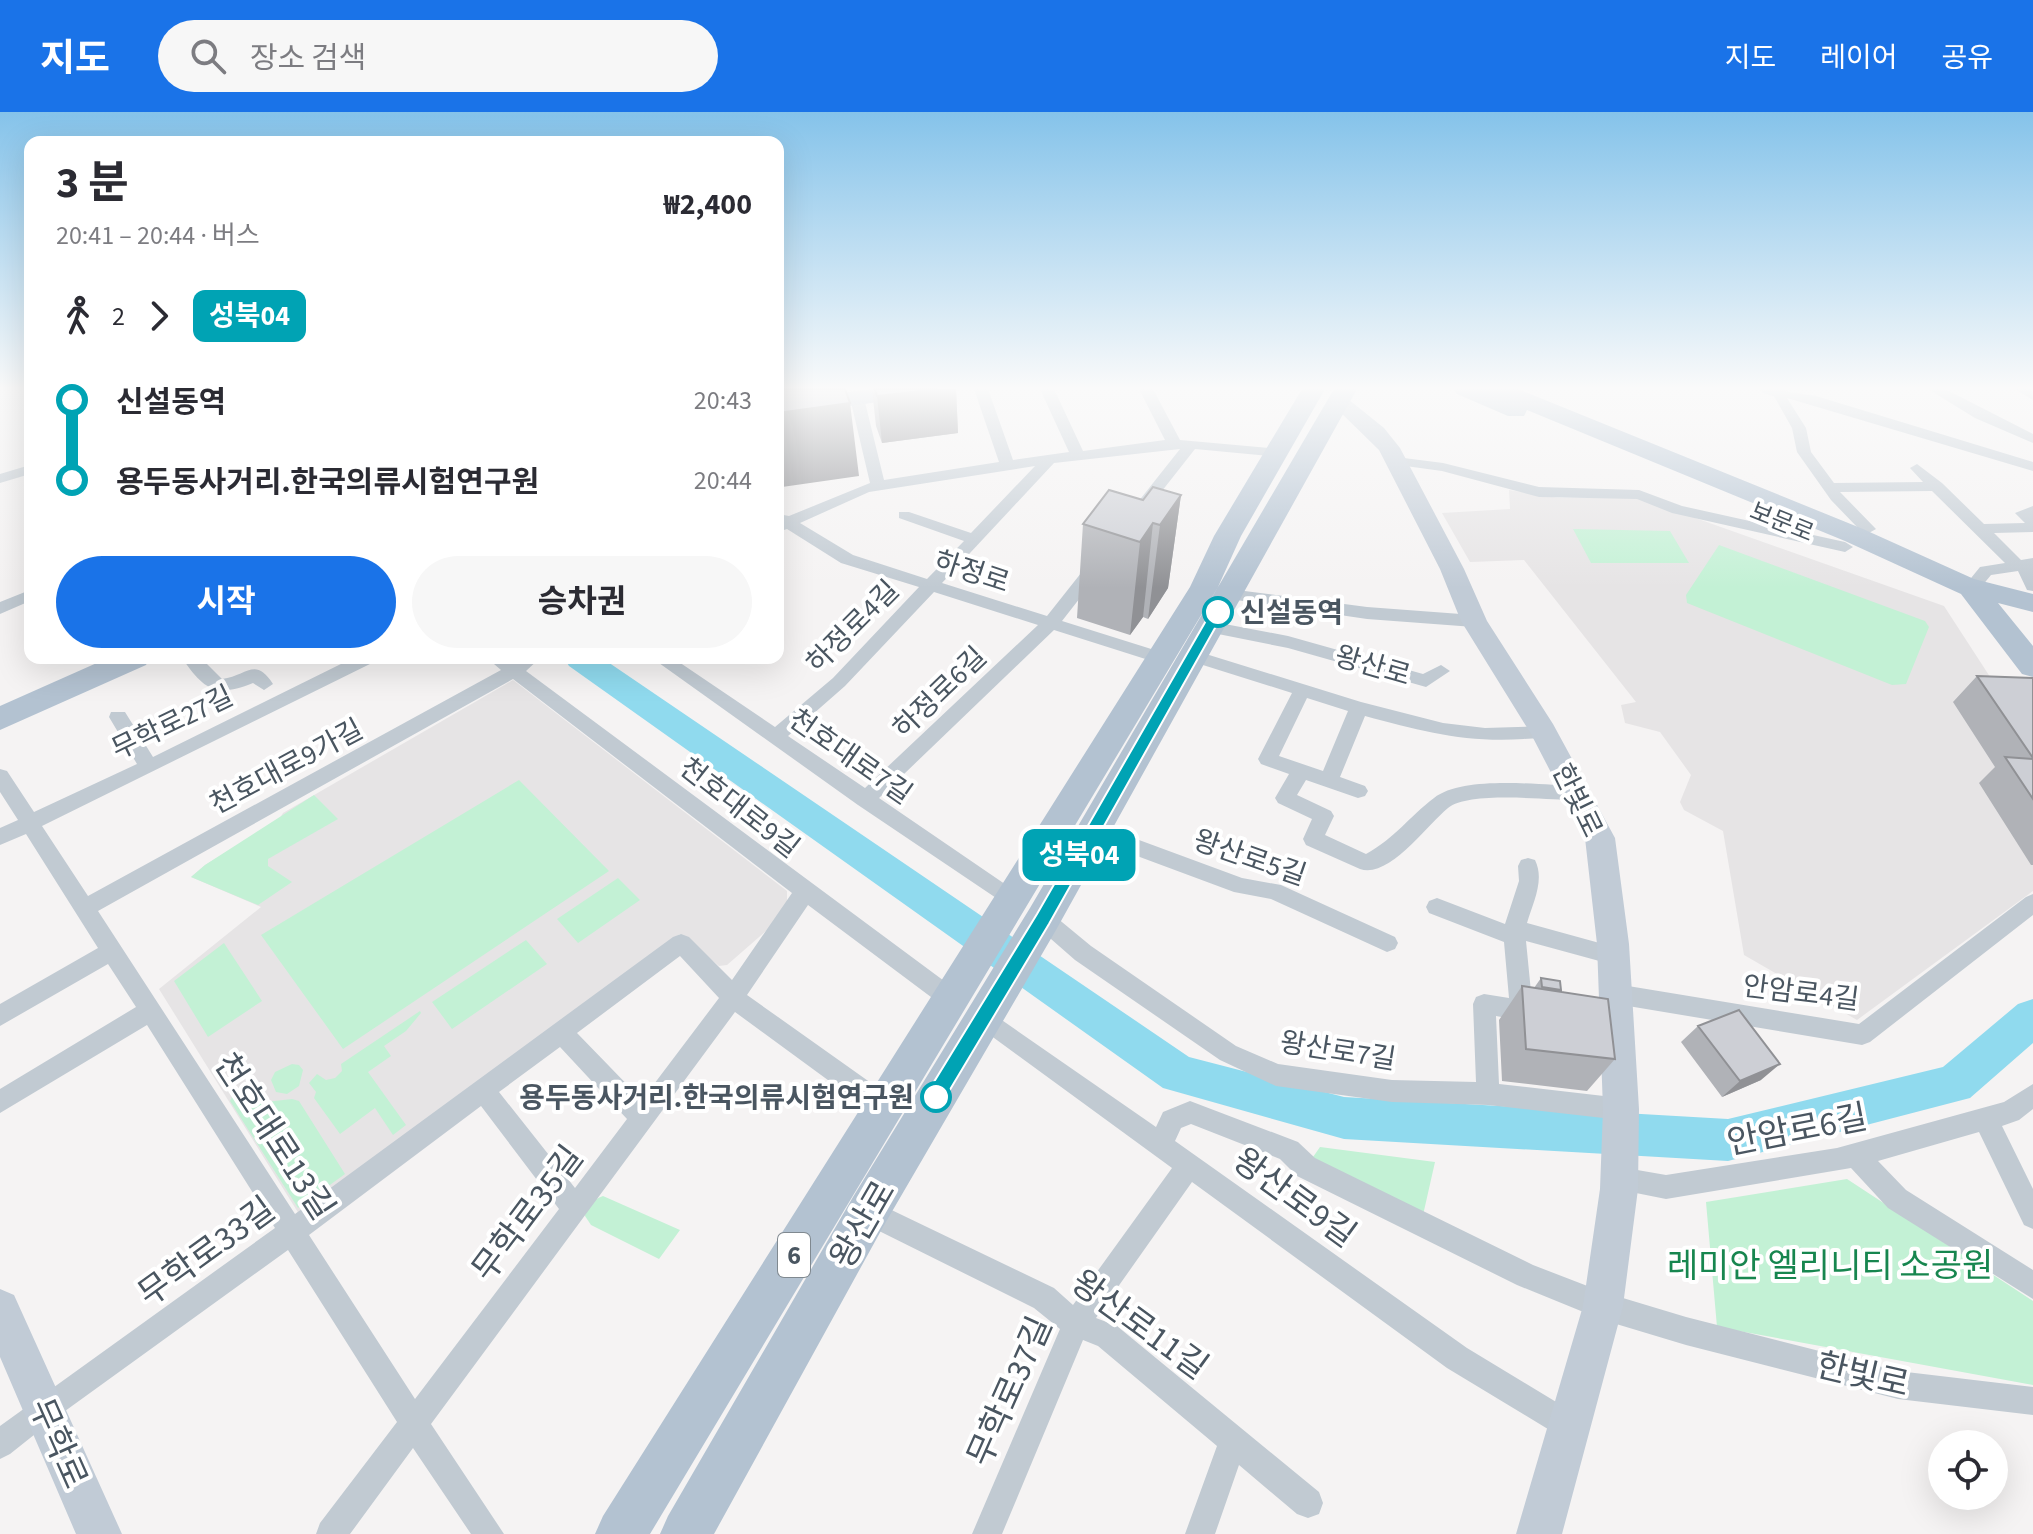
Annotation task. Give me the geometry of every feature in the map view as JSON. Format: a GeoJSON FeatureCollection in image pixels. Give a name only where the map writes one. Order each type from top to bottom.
{"type":"FeatureCollection","features":[{"type":"Feature","properties":{"kind":"main road","name":"6"},"geometry":{"type":"LineString","coordinates":[[973,998],[1009,902],[1204,587],[1217,553],[1279,455]]}},
{"type":"Feature","properties":{"kind":"main road","name":"6"},"geometry":{"type":"LineString","coordinates":[[973,998],[1040,923],[1309,455]]}},
{"type":"Feature","properties":{"kind":"main road","name":"보문로"},"geometry":{"type":"LineString","coordinates":[[1633,455],[1971,588],[2033,603]]}},
{"type":"Feature","properties":{"kind":"main road","name":"보문로"},"geometry":{"type":"LineString","coordinates":[[1651,455],[1850,541]]}},
{"type":"Feature","properties":{"kind":"main road"},"geometry":{"type":"LineString","coordinates":[[1971,588],[2033,667]]}},
{"type":"Feature","properties":{"kind":"main road"},"geometry":{"type":"LineString","coordinates":[[0,693],[65,664]]}},
{"type":"Feature","properties":{"kind":"main road"},"geometry":{"type":"LineString","coordinates":[[0,719],[122,664]]}},
{"type":"Feature","properties":{"kind":"main road","name":"왕산로"},"geometry":{"type":"LineString","coordinates":[[621,1534],[886,1108],[973,998]]}},
{"type":"Feature","properties":{"kind":"main road","name":"왕산로"},"geometry":{"type":"LineString","coordinates":[[686,1534],[868,1212],[973,998]]}},
{"type":"Feature","properties":{"kind":"street"},"geometry":{"type":"LineString","coordinates":[[871,455],[878,486]]}},
{"type":"Feature","properties":{"kind":"street"},"geometry":{"type":"LineString","coordinates":[[1004,455],[1008,466]]}},
{"type":"Feature","properties":{"kind":"street"},"geometry":{"type":"LineString","coordinates":[[784,521],[865,488],[1084,455]]}},
{"type":"Feature","properties":{"kind":"street"},"geometry":{"type":"LineString","coordinates":[[1135,516],[1175,455]]}},
{"type":"Feature","properties":{"kind":"street","name":"한빛로"},"geometry":{"type":"LineString","coordinates":[[1392,455],[1452,569],[1474,621],[1543,731],[1600,838],[1614,956],[1616,994],[1605,1023],[1621,1109],[1620,1179],[1603,1306],[1539,1534]]}},
{"type":"Feature","properties":{"kind":"street"},"geometry":{"type":"LineString","coordinates":[[1396,461],[1443,467],[1539,492],[1639,495],[1677,510],[1850,541],[1868,529],[1830,488],[1806,455]]}},
{"type":"Feature","properties":{"kind":"street"},"geometry":{"type":"LineString","coordinates":[[1994,455],[2033,467]]}},
{"type":"Feature","properties":{"kind":"street"},"geometry":{"type":"LineString","coordinates":[[2016,462],[2019,455]]}},
{"type":"Feature","properties":{"kind":"street","name":"하정로4길"},"geometry":{"type":"LineString","coordinates":[[775,737],[839,682],[1048,461]]}},
{"type":"Feature","properties":{"kind":"street"},"geometry":{"type":"LineString","coordinates":[[1917,468],[2026,564]]}},
{"type":"Feature","properties":{"kind":"street"},"geometry":{"type":"LineString","coordinates":[[0,479],[24,471]]}},
{"type":"Feature","properties":{"kind":"street"},"geometry":{"type":"LineString","coordinates":[[1830,488],[1937,486]]}},
{"type":"Feature","properties":{"kind":"street"},"geometry":{"type":"LineString","coordinates":[[2033,511],[2023,513],[2033,524]]}},
{"type":"Feature","properties":{"kind":"street"},"geometry":{"type":"LineString","coordinates":[[904,515],[974,539]]}},
{"type":"Feature","properties":{"kind":"street","name":"하정로"},"geometry":{"type":"LineString","coordinates":[[784,524],[847,559],[1158,657]]}},
{"type":"Feature","properties":{"kind":"street"},"geometry":{"type":"LineString","coordinates":[[1984,529],[2033,524]]}},
{"type":"Feature","properties":{"kind":"street","name":"하정로6길"},"geometry":{"type":"LineString","coordinates":[[865,800],[1051,623],[1107,552]]}},
{"type":"Feature","properties":{"kind":"street"},"geometry":{"type":"LineString","coordinates":[[2026,564],[2033,586]]}},
{"type":"Feature","properties":{"kind":"street"},"geometry":{"type":"LineString","coordinates":[[1971,588],[1986,571],[2026,564]]}},
{"type":"Feature","properties":{"kind":"street","name":"왕산로"},"geometry":{"type":"LineString","coordinates":[[1229,594],[1367,613],[1474,621]]}},
{"type":"Feature","properties":{"kind":"street"},"geometry":{"type":"LineString","coordinates":[[0,608],[24,598]]}},
{"type":"Feature","properties":{"kind":"street","name":"왕산로"},"geometry":{"type":"LineString","coordinates":[[1209,627],[1288,642],[1426,681],[1441,671]]}},
{"type":"Feature","properties":{"kind":"street"},"geometry":{"type":"LineString","coordinates":[[1193,656],[1359,708],[1443,730],[1485,735],[1543,731]]}},
{"type":"Feature","properties":{"kind":"street"},"geometry":{"type":"LineString","coordinates":[[196,664],[215,686],[223,688],[260,679]]}},
{"type":"Feature","properties":{"kind":"street","name":"무학로27길"},"geometry":{"type":"LineString","coordinates":[[0,837],[149,767],[348,664]]}},
{"type":"Feature","properties":{"kind":"street","name":"천호대로9길"},"geometry":{"type":"LineString","coordinates":[[523,664],[804,893],[973,998]]}},
{"type":"Feature","properties":{"kind":"street","name":"천호대로9가길"},"geometry":{"type":"LineString","coordinates":[[84,908],[523,664]]}},
{"type":"Feature","properties":{"kind":"street","name":"천호대로7길"},"geometry":{"type":"LineString","coordinates":[[670,664],[1009,902]]}},
{"type":"Feature","properties":{"kind":"street"},"geometry":{"type":"LineString","coordinates":[[1303,689],[1268,759],[1358,791]]}},
{"type":"Feature","properties":{"kind":"street"},"geometry":{"type":"LineString","coordinates":[[1329,780],[1359,708]]}},
{"type":"Feature","properties":{"kind":"street"},"geometry":{"type":"LineString","coordinates":[[118,717],[149,767]]}},
{"type":"Feature","properties":{"kind":"street"},"geometry":{"type":"LineString","coordinates":[[1301,771],[1285,798],[1324,816],[1313,839],[1367,863],[1396,847],[1443,801],[1466,792],[1576,793]]}},
{"type":"Feature","properties":{"kind":"street","name":"천호대로13길"},"geometry":{"type":"LineString","coordinates":[[0,776],[413,1422],[489,1534]]}},
{"type":"Feature","properties":{"kind":"street","name":"왕산로5길"},"geometry":{"type":"LineString","coordinates":[[1093,831],[1241,886],[1274,891],[1387,943]]}},
{"type":"Feature","properties":{"kind":"street"},"geometry":{"type":"LineString","coordinates":[[1521,1011],[1514,932],[1529,881],[1528,866]]}},
{"type":"Feature","properties":{"kind":"street","name":"무학로35길"},"geometry":{"type":"LineString","coordinates":[[331,1534],[733,997],[804,893]]}},
{"type":"Feature","properties":{"kind":"street","name":"안암로4길"},"geometry":{"type":"LineString","coordinates":[[1616,994],[1862,1035],[2033,903]]}},
{"type":"Feature","properties":{"kind":"street"},"geometry":{"type":"LineString","coordinates":[[1437,907],[1506,934],[1520,930],[1614,956]]}},
{"type":"Feature","properties":{"kind":"street","name":"왕산로7길"},"geometry":{"type":"LineString","coordinates":[[1040,923],[1228,1053],[1276,1075],[1392,1091],[1488,1094],[1621,1109]]}},
{"type":"Feature","properties":{"kind":"street","name":"무학로33길"},"geometry":{"type":"LineString","coordinates":[[0,1444],[681,943],[733,997]]}},
{"type":"Feature","properties":{"kind":"street"},"geometry":{"type":"LineString","coordinates":[[2,1011],[112,951]]}},
{"type":"Feature","properties":{"kind":"street"},"geometry":{"type":"LineString","coordinates":[[733,997],[886,1108]]}},
{"type":"Feature","properties":{"kind":"street","name":"왕산로9길"},"geometry":{"type":"LineString","coordinates":[[973,998],[1161,1143],[1457,1358],[1571,1427]]}},
{"type":"Feature","properties":{"kind":"street"},"geometry":{"type":"LineString","coordinates":[[1488,1094],[1484,1004],[1553,1016]]}},
{"type":"Feature","properties":{"kind":"street"},"geometry":{"type":"LineString","coordinates":[[0,1102],[151,1010]]}},
{"type":"Feature","properties":{"kind":"street"},"geometry":{"type":"LineString","coordinates":[[560,1031],[642,1117]]}},
{"type":"Feature","properties":{"kind":"street"},"geometry":{"type":"LineString","coordinates":[[482,1089],[574,1208]]}},
{"type":"Feature","properties":{"kind":"street","name":"안암로6길"},"geometry":{"type":"LineString","coordinates":[[1620,1179],[1666,1187],[1855,1155],[2010,1112],[2033,1095]]}},
{"type":"Feature","properties":{"kind":"street","name":"한빛로"},"geometry":{"type":"LineString","coordinates":[[1161,1143],[1172,1120],[1190,1112],[1289,1150],[1306,1167],[1526,1276],[1603,1306],[1686,1331],[1898,1385],[2033,1401]]}},
{"type":"Feature","properties":{"kind":"street"},"geometry":{"type":"LineString","coordinates":[[1985,1118],[2033,1216]]}},
{"type":"Feature","properties":{"kind":"street"},"geometry":{"type":"LineString","coordinates":[[1855,1155],[1897,1199],[1980,1249],[2033,1286]]}},
{"type":"Feature","properties":{"kind":"street","name":"무학로37길"},"geometry":{"type":"LineString","coordinates":[[987,1534],[1076,1324],[1190,1164]]}},
{"type":"Feature","properties":{"kind":"street","name":"왕산로11길"},"geometry":{"type":"LineString","coordinates":[[868,1212],[1044,1298],[1076,1324],[1107,1336],[1308,1503]]}},
{"type":"Feature","properties":{"kind":"street","name":"무학로"},"geometry":{"type":"LineString","coordinates":[[0,1309],[99,1534]]}},
{"type":"Feature","properties":{"kind":"street"},"geometry":{"type":"LineString","coordinates":[[1200,1534],[1233,1441]]}},
{"type":"Feature","properties":{"kind":"shaded area"},"geometry":{"type":"Polygon","coordinates":[[[1509,490],[1559,498],[1639,498],[1944,606],[2033,743],[2033,891],[1857,1020],[1744,955],[1723,831],[1684,810],[1680,802],[1691,775],[1660,732],[1625,723],[1621,705],[1636,702],[1524,560],[1470,562],[1442,513],[1510,509],[1509,490]]]}},
{"type":"Feature","properties":{"kind":"shaded area"},"geometry":{"type":"Polygon","coordinates":[[[513,680],[787,891],[787,905],[775,923],[727,965],[719,966],[680,934],[299,1214],[159,989],[261,907],[191,877],[205,865],[278,821],[283,813],[513,680]]]}},
{"type":"Feature","properties":{"kind":"green space"},"geometry":{"type":"Polygon","coordinates":[[[1573,529],[1670,531],[1689,563],[1591,563],[1573,529]]]}},
{"type":"Feature","properties":{"kind":"green space"},"geometry":{"type":"Polygon","coordinates":[[[1719,545],[1925,621],[1929,627],[1906,684],[1892,685],[1687,603],[1686,595],[1719,545]]]}},
{"type":"Feature","properties":{"kind":"green space"},"geometry":{"type":"Polygon","coordinates":[[[519,780],[609,871],[343,1049],[261,935],[519,780]]]}},
{"type":"Feature","properties":{"kind":"green space"},"geometry":{"type":"Polygon","coordinates":[[[314,795],[338,819],[268,859],[268,866],[292,882],[258,905],[191,877],[205,865],[314,795]]]}},
{"type":"Feature","properties":{"kind":"green space"},"geometry":{"type":"Polygon","coordinates":[[[618,878],[640,900],[578,943],[557,919],[618,878]]]}},
{"type":"Feature","properties":{"kind":"green space"},"geometry":{"type":"Polygon","coordinates":[[[526,940],[547,964],[452,1029],[432,1002],[526,940]]]}},
{"type":"Feature","properties":{"kind":"green space"},"geometry":{"type":"Polygon","coordinates":[[[224,943],[262,1001],[208,1037],[174,981],[224,943]]]}},
{"type":"Feature","properties":{"kind":"green space"},"geometry":{"type":"Polygon","coordinates":[[[420,1011],[406,1031],[384,1046],[391,1056],[368,1072],[406,1125],[393,1135],[375,1108],[340,1134],[314,1098],[316,1092],[309,1083],[317,1074],[326,1080],[335,1078],[342,1071],[341,1064],[420,1011]]]}},
{"type":"Feature","properties":{"kind":"green space"},"geometry":{"type":"Polygon","coordinates":[[[292,1064],[299,1065],[303,1070],[299,1086],[287,1094],[276,1092],[271,1080],[275,1072],[292,1064]]]}},
{"type":"Feature","properties":{"kind":"green space"},"geometry":{"type":"Polygon","coordinates":[[[256,1089],[266,1102],[299,1101],[345,1174],[298,1208],[230,1101],[234,1093],[256,1089]]]}},
{"type":"Feature","properties":{"kind":"green space"},"geometry":{"type":"Polygon","coordinates":[[[1320,1147],[1435,1162],[1421,1224],[1306,1167],[1320,1147]]]}},
{"type":"Feature","properties":{"kind":"green space","name":"레미안 엘리니티 소공원"},"geometry":{"type":"Polygon","coordinates":[[[1847,1179],[2033,1301],[2033,1385],[1717,1327],[1706,1202],[1847,1179]]]}},
{"type":"Feature","properties":{"kind":"green space"},"geometry":{"type":"Polygon","coordinates":[[[603,1196],[680,1230],[659,1259],[591,1225],[585,1216],[588,1205],[603,1196]]]}},
{"type":"Feature","properties":{"kind":"building"},"geometry":{"type":"Polygon","coordinates":[[[1153,487],[1181,495],[1160,525],[1153,523],[1140,542],[1083,524],[1109,490],[1143,500],[1153,487]]]}},
{"type":"Feature","properties":{"kind":"building"},"geometry":{"type":"Polygon","coordinates":[[[1977,676],[2033,678],[2033,758],[1977,676]]]}},
{"type":"Feature","properties":{"kind":"building"},"geometry":{"type":"Polygon","coordinates":[[[2005,757],[2033,759],[2033,799],[2005,757]]]}},
{"type":"Feature","properties":{"kind":"building"},"geometry":{"type":"Polygon","coordinates":[[[1541,978],[1560,981],[1561,990],[1542,987],[1541,978]]]}},
{"type":"Feature","properties":{"kind":"building"},"geometry":{"type":"Polygon","coordinates":[[[1522,986],[1608,999],[1615,1059],[1526,1049],[1522,986]]]}},
{"type":"Feature","properties":{"kind":"building"},"geometry":{"type":"Polygon","coordinates":[[[1739,1010],[1780,1064],[1740,1081],[1698,1026],[1739,1010]]]}},
{"type":"Feature","properties":{"kind":"waterway"},"geometry":{"type":"LineString","coordinates":[[589,664],[1178,1074],[1344,1118],[1728,1140],[1955,1084],[2033,1017]]}},
{"type":"Feature","properties":{"kind":"bus line","name":"성북04"},"geometry":{"type":"LineString","coordinates":[[936,1097],[1043,919],[1218,612]]}},
{"type":"Feature","properties":{"kind":"place","name":"신설동역"},"geometry":{"type":"Point","coordinates":[1218,612]}},
{"type":"Feature","properties":{"kind":"place","name":"용두동사거리.한국의류시험연구원"},"geometry":{"type":"Point","coordinates":[936,1097]}}]}
